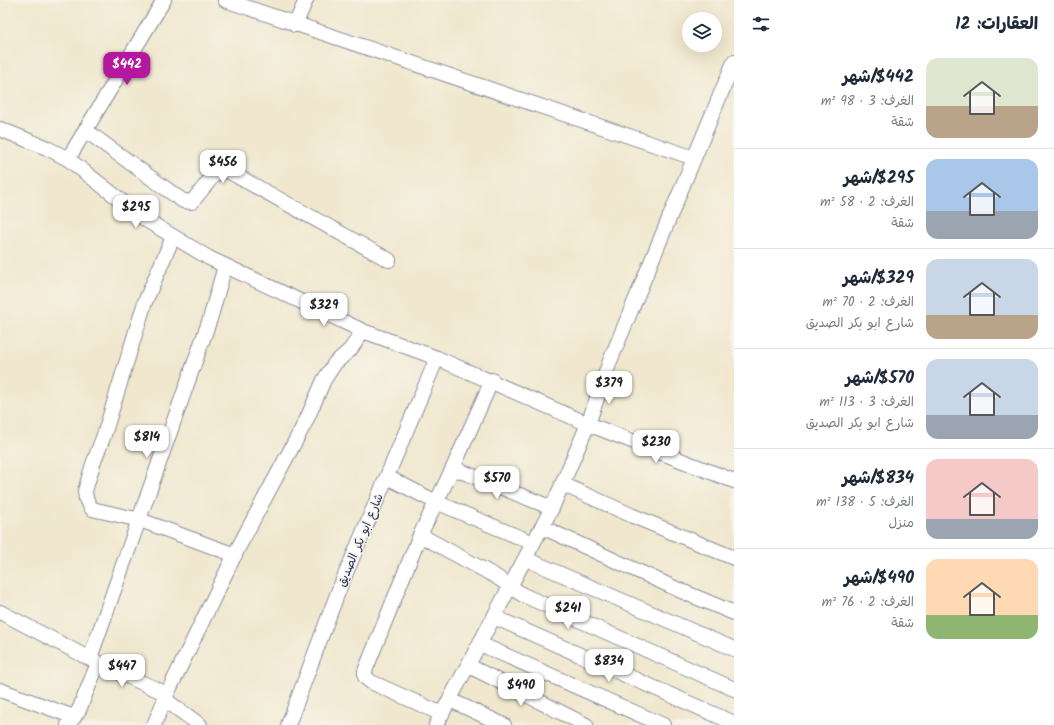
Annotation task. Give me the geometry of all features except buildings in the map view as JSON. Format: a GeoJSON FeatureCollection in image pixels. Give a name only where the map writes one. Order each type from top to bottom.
{"type":"FeatureCollection","features":[{"type":"Feature","properties":{"kind":"street"},"geometry":{"type":"LineString","coordinates":[[68,159],[164,0]]}},
{"type":"Feature","properties":{"kind":"street"},"geometry":{"type":"LineString","coordinates":[[225,0],[295,25],[694,158]]}},
{"type":"Feature","properties":{"kind":"street"},"geometry":{"type":"LineString","coordinates":[[295,25],[306,0]]}},
{"type":"Feature","properties":{"kind":"street"},"geometry":{"type":"LineString","coordinates":[[492,380],[453,468],[420,535],[366,667],[365,677],[371,682],[439,720],[552,508],[588,424],[610,361],[734,62]]}},
{"type":"Feature","properties":{"kind":"street"},"geometry":{"type":"LineString","coordinates":[[0,129],[47,148],[68,159],[146,220],[225,266],[363,331],[492,380],[588,424],[734,481]]}},
{"type":"Feature","properties":{"kind":"street"},"geometry":{"type":"LineString","coordinates":[[86,130],[183,201],[192,202],[217,171],[228,171],[389,260]]}},
{"type":"Feature","properties":{"kind":"street"},"geometry":{"type":"LineString","coordinates":[[173,237],[145,302],[86,491],[86,499],[92,509],[140,520],[235,555]]}},
{"type":"Feature","properties":{"kind":"street"},"geometry":{"type":"LineString","coordinates":[[0,690],[71,721],[81,706],[94,660],[140,520],[210,319],[225,266]]}},
{"type":"Feature","properties":{"kind":"street"},"geometry":{"type":"LineString","coordinates":[[154,725],[166,697],[235,555],[306,422],[328,373],[350,350],[363,331]]}},
{"type":"Feature","properties":{"kind":"street","name":"شارع ابو بكر الصديق"},"geometry":{"type":"LineString","coordinates":[[288,725],[338,592],[437,358]]}},
{"type":"Feature","properties":{"kind":"street"},"geometry":{"type":"LineString","coordinates":[[453,468],[552,508]]}},
{"type":"Feature","properties":{"kind":"street"},"geometry":{"type":"LineString","coordinates":[[387,477],[436,502],[533,543]]}},
{"type":"Feature","properties":{"kind":"street"},"geometry":{"type":"LineString","coordinates":[[562,484],[734,558]]}},
{"type":"Feature","properties":{"kind":"street"},"geometry":{"type":"LineString","coordinates":[[542,527],[679,590],[734,613]]}},
{"type":"Feature","properties":{"kind":"street"},"geometry":{"type":"LineString","coordinates":[[420,535],[489,572],[523,595],[734,689]]}},
{"type":"Feature","properties":{"kind":"street"},"geometry":{"type":"LineString","coordinates":[[526,559],[734,649]]}},
{"type":"Feature","properties":{"kind":"street"},"geometry":{"type":"LineString","coordinates":[[0,612],[166,697],[200,725]]}},
{"type":"Feature","properties":{"kind":"street"},"geometry":{"type":"LineString","coordinates":[[494,617],[734,723]]}},
{"type":"Feature","properties":{"kind":"street"},"geometry":{"type":"LineString","coordinates":[[480,644],[664,725]]}},
{"type":"Feature","properties":{"kind":"street"},"geometry":{"type":"LineString","coordinates":[[469,666],[586,725]]}},
{"type":"Feature","properties":{"kind":"street"},"geometry":{"type":"LineString","coordinates":[[450,700],[504,725]]}}]}
